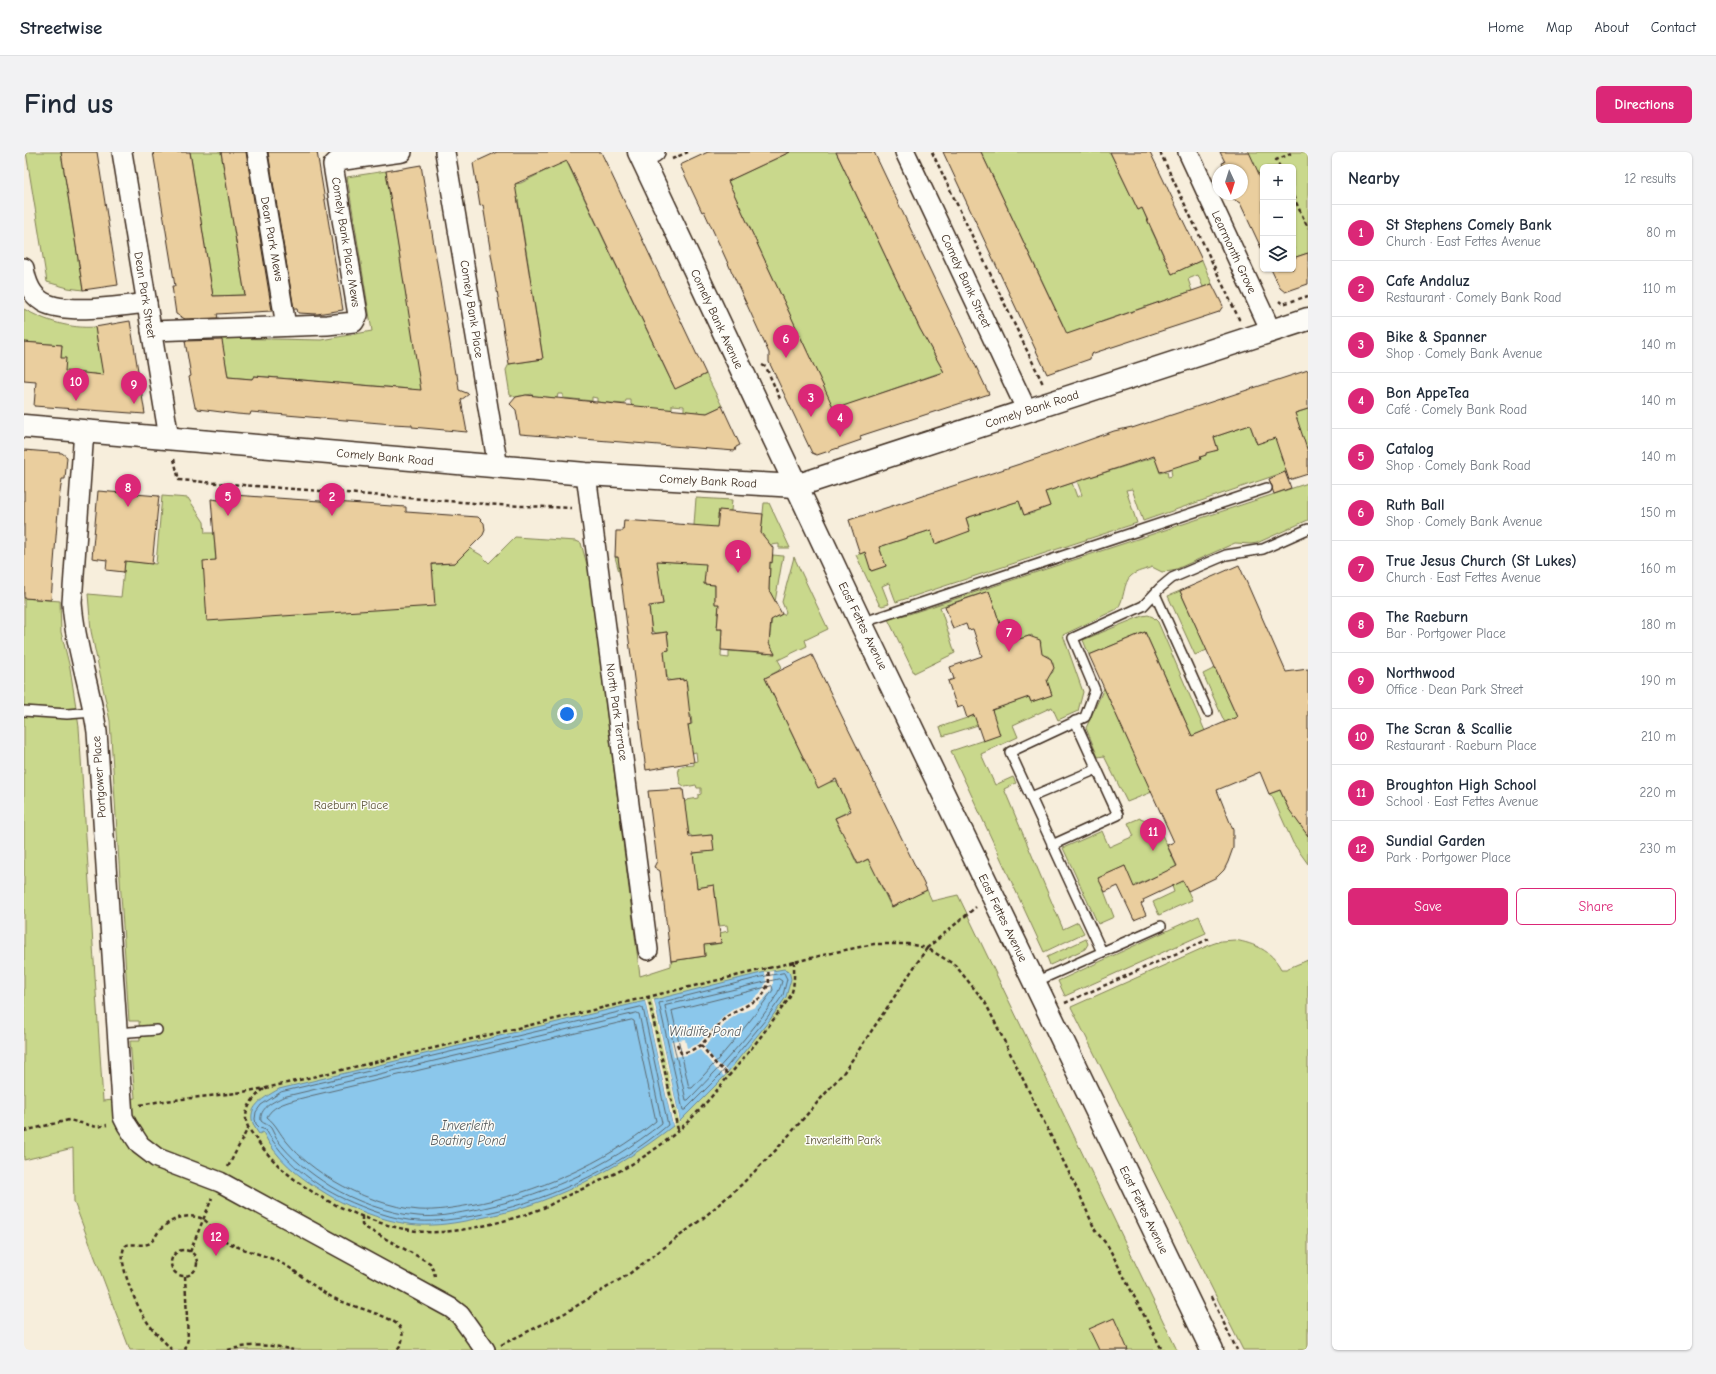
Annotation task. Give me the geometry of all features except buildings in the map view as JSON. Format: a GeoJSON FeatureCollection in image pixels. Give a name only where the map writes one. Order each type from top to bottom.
{"type":"FeatureCollection","features":[{"type":"Feature","properties":{"kind":"street","name":"Dean Park Street"},"geometry":{"type":"LineString","coordinates":[[122,152],[169,438]]}},
{"type":"Feature","properties":{"kind":"street","name":"Dean Park Mews"},"geometry":{"type":"LineString","coordinates":[[257,152],[286,326]]}},
{"type":"Feature","properties":{"kind":"street"},"geometry":{"type":"LineString","coordinates":[[376,154],[402,152]]}},
{"type":"Feature","properties":{"kind":"street","name":"Comely Bank Place"},"geometry":{"type":"LineString","coordinates":[[445,152],[498,467]]}},
{"type":"Feature","properties":{"kind":"street","name":"Comely Bank Street"},"geometry":{"type":"LineString","coordinates":[[905,152],[1028,411]]}},
{"type":"Feature","properties":{"kind":"street","name":"Learmonth Grove"},"geometry":{"type":"LineString","coordinates":[[1188,152],[1271,331]]}},
{"type":"Feature","properties":{"kind":"street","name":"Comely Bank Place Mews"},"geometry":{"type":"LineString","coordinates":[[286,326],[327,325],[354,322],[356,320],[358,315],[333,166],[334,163],[376,154]]}},
{"type":"Feature","properties":{"kind":"street","name":"Comely Bank Avenue"},"geometry":{"type":"LineString","coordinates":[[652,156],[796,486]]}},
{"type":"Feature","properties":{"kind":"street"},"geometry":{"type":"LineString","coordinates":[[24,268],[26,280],[32,291],[38,298],[50,305],[94,308],[146,303]]}},
{"type":"Feature","properties":{"kind":"street","name":"Comely Bank Road"},"geometry":{"type":"LineString","coordinates":[[84,430],[586,474],[796,486],[1308,319]]}},
{"type":"Feature","properties":{"kind":"street"},"geometry":{"type":"LineString","coordinates":[[151,331],[286,326]]}},
{"type":"Feature","properties":{"kind":"street"},"geometry":{"type":"LineString","coordinates":[[24,426],[84,430]]}},
{"type":"Feature","properties":{"kind":"street","name":"Portgower Place"},"geometry":{"type":"LineString","coordinates":[[84,430],[72,603],[74,627],[94,712],[116,1033],[125,1121]]}},
{"type":"Feature","properties":{"kind":"street","name":"North Park Terrace"},"geometry":{"type":"LineString","coordinates":[[586,474],[648,950]]}},
{"type":"Feature","properties":{"kind":"street","name":"East Fettes Avenue"},"geometry":{"type":"LineString","coordinates":[[796,486],[1212,1350]]}},
{"type":"Feature","properties":{"kind":"street"},"geometry":{"type":"LineString","coordinates":[[125,1121],[140,1144],[157,1158],[220,1182],[451,1308],[492,1348]]}},
{"type":"Feature","properties":{"kind":"lane"},"geometry":{"type":"LineString","coordinates":[[861,623],[1267,488]]}},
{"type":"Feature","properties":{"kind":"lane"},"geometry":{"type":"LineString","coordinates":[[1102,952],[1010,752],[1085,717],[1095,690],[1073,638],[1143,606],[1172,578],[1226,555],[1263,549],[1308,530]]}},
{"type":"Feature","properties":{"kind":"lane"},"geometry":{"type":"LineString","coordinates":[[1156,594],[1208,712]]}},
{"type":"Feature","properties":{"kind":"lane"},"geometry":{"type":"LineString","coordinates":[[24,711],[67,714],[94,712]]}},
{"type":"Feature","properties":{"kind":"lane"},"geometry":{"type":"LineString","coordinates":[[1052,845],[1118,815],[1075,721]]}},
{"type":"Feature","properties":{"kind":"lane"},"geometry":{"type":"LineString","coordinates":[[1031,797],[1096,769]]}},
{"type":"Feature","properties":{"kind":"lane"},"geometry":{"type":"LineString","coordinates":[[1035,982],[1161,926]]}},
{"type":"Feature","properties":{"kind":"lane"},"geometry":{"type":"LineString","coordinates":[[116,1033],[157,1030]]}},
{"type":"Feature","properties":{"kind":"path"},"geometry":{"type":"LineString","coordinates":[[652,156],[688,152]]}},
{"type":"Feature","properties":{"kind":"path"},"geometry":{"type":"LineString","coordinates":[[932,152],[1044,386]]}},
{"type":"Feature","properties":{"kind":"path"},"geometry":{"type":"LineString","coordinates":[[1160,152],[1239,319],[1234,324]]}},
{"type":"Feature","properties":{"kind":"path"},"geometry":{"type":"LineString","coordinates":[[1278,164],[1276,160],[1290,154],[1289,152]]}},
{"type":"Feature","properties":{"kind":"path"},"geometry":{"type":"LineString","coordinates":[[1295,200],[1308,228]]}},
{"type":"Feature","properties":{"kind":"path"},"geometry":{"type":"LineString","coordinates":[[1283,304],[1308,296]]}},
{"type":"Feature","properties":{"kind":"path"},"geometry":{"type":"LineString","coordinates":[[169,438],[179,480],[499,505],[591,509]]}},
{"type":"Feature","properties":{"kind":"path"},"geometry":{"type":"LineString","coordinates":[[492,1348],[565,1313],[629,1274],[702,1219],[741,1185],[776,1150],[844,1072],[927,948],[992,894]]}},
{"type":"Feature","properties":{"kind":"path"},"geometry":{"type":"LineString","coordinates":[[1048,1010],[1209,939]]}},
{"type":"Feature","properties":{"kind":"path"},"geometry":{"type":"LineString","coordinates":[[24,1131],[69,1120],[97,1127],[125,1121],[133,1108],[156,1102],[266,1088],[794,961],[874,944],[908,944],[927,948],[955,965],[985,1002],[1095,1230],[1108,1246],[1162,1350]]}},
{"type":"Feature","properties":{"kind":"path"},"geometry":{"type":"LineString","coordinates":[[266,1088],[256,1095],[250,1104],[246,1120],[248,1128],[261,1146],[289,1174],[323,1198],[362,1216],[400,1228],[426,1232],[469,1228],[513,1218],[544,1208],[612,1175],[656,1148],[678,1131],[704,1105],[730,1075],[790,997],[794,977],[794,961]]}},
{"type":"Feature","properties":{"kind":"path"},"geometry":{"type":"LineString","coordinates":[[677,1044],[682,1053],[690,1051],[701,1045],[726,1017],[762,997],[769,982],[768,967]]}},
{"type":"Feature","properties":{"kind":"path"},"geometry":{"type":"LineString","coordinates":[[648,996],[678,1131]]}},
{"type":"Feature","properties":{"kind":"path"},"geometry":{"type":"LineString","coordinates":[[701,1045],[716,1064],[730,1075]]}},
{"type":"Feature","properties":{"kind":"path"},"geometry":{"type":"LineString","coordinates":[[220,1182],[248,1128]]}},
{"type":"Feature","properties":{"kind":"path"},"geometry":{"type":"LineString","coordinates":[[172,1350],[153,1330],[139,1310],[127,1277],[122,1256],[126,1245],[144,1245],[150,1243],[164,1227],[176,1219],[191,1216],[203,1219],[227,1242],[283,1264],[312,1286],[336,1300],[365,1310],[397,1324],[402,1331],[402,1341],[399,1348],[396,1350]]}},
{"type":"Feature","properties":{"kind":"path"},"geometry":{"type":"LineString","coordinates":[[362,1216],[362,1225],[366,1228],[430,1263],[434,1271],[435,1279],[429,1296]]}},
{"type":"Feature","properties":{"kind":"path"},"geometry":{"type":"LineString","coordinates":[[190,1252],[203,1219]]}},
{"type":"Feature","properties":{"kind":"path"},"geometry":{"type":"LineString","coordinates":[[185,1251],[190,1252],[195,1258],[196,1266],[192,1273],[185,1276],[176,1273],[171,1266],[171,1261],[176,1253],[185,1251]]}},
{"type":"Feature","properties":{"kind":"path"},"geometry":{"type":"LineString","coordinates":[[185,1276],[188,1339],[185,1350]]}},
{"type":"Feature","properties":{"kind":"path"},"geometry":{"type":"LineString","coordinates":[[1211,1297],[1237,1350]]}},
{"type":"Feature","properties":{"kind":"path"},"geometry":{"type":"LineString","coordinates":[[228,1350],[256,1345],[275,1346],[293,1350]]}},
{"type":"Feature","properties":{"kind":"green space"},"geometry":{"type":"Polygon","coordinates":[[[26,152],[61,152],[83,290],[68,288],[47,282],[26,152]]]}},
{"type":"Feature","properties":{"kind":"green space"},"geometry":{"type":"Polygon","coordinates":[[[190,152],[221,152],[245,295],[213,296],[190,152]]]}},
{"type":"Feature","properties":{"kind":"green space"},"geometry":{"type":"Polygon","coordinates":[[[790,152],[836,152],[920,329],[945,374],[940,375],[939,373],[833,410],[728,181],[790,152]]]}},
{"type":"Feature","properties":{"kind":"green space"},"geometry":{"type":"Polygon","coordinates":[[[981,152],[1110,152],[1138,210],[1142,208],[1149,224],[1160,219],[1162,223],[1151,229],[1172,274],[1202,260],[1212,284],[1203,287],[1198,275],[1188,279],[1192,291],[1101,322],[1098,334],[1095,324],[1064,336],[1063,325],[981,152]]]}},
{"type":"Feature","properties":{"kind":"green space"},"geometry":{"type":"Polygon","coordinates":[[[1245,152],[1308,152],[1308,253],[1296,257],[1296,164],[1260,164],[1260,178],[1245,152]]]}},
{"type":"Feature","properties":{"kind":"green space"},"geometry":{"type":"Polygon","coordinates":[[[565,158],[673,385],[679,387],[706,374],[722,406],[707,413],[684,411],[684,406],[672,405],[672,410],[634,407],[631,404],[631,400],[626,400],[625,404],[597,402],[597,398],[592,397],[592,401],[563,398],[563,394],[558,394],[557,398],[532,396],[532,394],[515,397],[510,395],[506,370],[509,364],[543,359],[518,200],[508,185],[521,183],[555,166],[557,162],[565,158]]]}},
{"type":"Feature","properties":{"kind":"green space"},"geometry":{"type":"Polygon","coordinates":[[[386,171],[412,330],[425,393],[414,392],[410,389],[255,376],[251,379],[228,377],[221,338],[321,340],[372,331],[347,177],[386,171]]]}},
{"type":"Feature","properties":{"kind":"green space"},"geometry":{"type":"Polygon","coordinates":[[[24,309],[58,323],[77,327],[95,327],[101,362],[105,375],[69,372],[64,374],[61,358],[62,345],[24,342],[24,309]]]}},
{"type":"Feature","properties":{"kind":"green space"},"geometry":{"type":"Polygon","coordinates":[[[1308,409],[1308,449],[1287,473],[1285,472],[1143,521],[1132,489],[1126,490],[1137,523],[896,602],[889,583],[882,586],[889,604],[882,606],[879,604],[856,555],[865,552],[872,571],[886,566],[879,547],[931,530],[935,544],[941,542],[937,528],[966,532],[970,531],[966,518],[1019,501],[1024,515],[1034,513],[1033,509],[1041,506],[1042,509],[1050,506],[1045,492],[1072,483],[1077,497],[1082,495],[1077,481],[1155,457],[1160,473],[1167,471],[1168,477],[1172,476],[1172,469],[1166,453],[1196,460],[1201,459],[1200,457],[1206,455],[1202,441],[1214,451],[1218,450],[1214,437],[1250,425],[1257,444],[1264,441],[1292,414],[1308,409]]]}},
{"type":"Feature","properties":{"kind":"green space"},"geometry":{"type":"Polygon","coordinates":[[[1308,483],[1308,520],[1257,543],[1235,543],[1172,571],[1162,572],[1152,567],[1131,576],[1128,579],[1120,605],[1117,609],[1063,635],[1083,692],[1078,711],[1058,720],[1052,707],[1013,725],[1018,737],[981,754],[995,785],[1013,777],[1016,783],[1004,789],[1063,929],[1078,922],[1084,933],[1044,952],[951,751],[999,735],[978,725],[943,736],[940,727],[1029,697],[1031,702],[1051,695],[1046,678],[1053,672],[1053,663],[1048,656],[1038,655],[1041,642],[1038,639],[1033,639],[1032,635],[1013,641],[1011,634],[1004,636],[989,591],[940,607],[955,653],[914,673],[888,619],[909,614],[1308,483]]]}},
{"type":"Feature","properties":{"kind":"green space"},"geometry":{"type":"Polygon","coordinates":[[[162,496],[188,498],[204,522],[205,533],[214,533],[217,578],[455,563],[469,548],[481,555],[489,563],[515,537],[576,541],[581,543],[589,572],[640,976],[671,966],[671,961],[705,956],[704,944],[709,942],[710,945],[721,943],[720,933],[728,931],[727,925],[719,926],[719,923],[708,925],[716,903],[714,885],[697,888],[692,855],[695,853],[713,850],[712,835],[693,837],[689,834],[687,822],[653,827],[687,800],[698,798],[698,795],[701,794],[701,788],[697,788],[696,785],[685,787],[680,783],[678,769],[682,766],[694,765],[694,762],[697,761],[696,752],[692,753],[677,728],[688,727],[688,725],[692,724],[691,715],[687,716],[687,685],[686,681],[683,681],[682,679],[670,681],[667,677],[666,670],[658,651],[669,650],[667,632],[656,633],[652,631],[649,609],[652,606],[663,604],[660,587],[621,579],[615,557],[687,563],[694,525],[696,498],[732,500],[731,511],[722,511],[718,514],[718,518],[721,522],[704,584],[715,585],[715,603],[719,604],[717,629],[722,629],[721,657],[729,658],[729,651],[768,654],[772,616],[777,617],[782,614],[784,615],[786,612],[782,602],[794,557],[828,629],[805,640],[807,646],[778,660],[782,667],[765,678],[802,755],[830,782],[837,781],[850,809],[835,818],[840,829],[853,823],[864,847],[852,853],[857,864],[869,859],[885,873],[877,877],[891,907],[927,890],[932,901],[958,895],[1177,1350],[130,1350],[74,1202],[73,1148],[24,1160],[24,598],[60,601],[61,632],[70,668],[79,727],[103,1101],[135,1098],[130,1041],[140,1041],[139,1021],[129,1021],[110,721],[91,631],[88,594],[121,597],[125,561],[156,564],[162,496]]]}},
{"type":"Feature","properties":{"kind":"green space"},"geometry":{"type":"Polygon","coordinates":[[[764,503],[769,503],[790,548],[779,548],[779,544],[770,545],[760,542],[764,503]]]}},
{"type":"Feature","properties":{"kind":"green space"},"geometry":{"type":"Polygon","coordinates":[[[773,555],[783,556],[775,602],[769,590],[770,562],[772,562],[773,555]]]}},
{"type":"Feature","properties":{"kind":"green space"},"geometry":{"type":"Polygon","coordinates":[[[1180,591],[1207,650],[1195,655],[1168,596],[1180,591]]]}},
{"type":"Feature","properties":{"kind":"green space"},"geometry":{"type":"Polygon","coordinates":[[[1148,615],[1153,617],[1158,622],[1205,731],[1192,736],[1145,632],[1089,655],[1083,640],[1142,616],[1148,615]]]}},
{"type":"Feature","properties":{"kind":"green space"},"geometry":{"type":"Polygon","coordinates":[[[1215,668],[1237,717],[1225,723],[1203,674],[1215,668]]]}},
{"type":"Feature","properties":{"kind":"green space"},"geometry":{"type":"Polygon","coordinates":[[[1104,688],[1152,792],[1127,802],[1104,756],[1098,757],[1086,728],[1104,688]]]}},
{"type":"Feature","properties":{"kind":"green space"},"geometry":{"type":"Polygon","coordinates":[[[1280,790],[1299,823],[1308,832],[1308,864],[1293,843],[1272,796],[1269,794],[1280,790]]]}},
{"type":"Feature","properties":{"kind":"green space"},"geometry":{"type":"Polygon","coordinates":[[[1140,818],[1157,824],[1192,900],[1159,915],[1153,902],[1174,892],[1172,886],[1159,875],[1136,885],[1137,888],[1130,891],[1125,866],[1099,878],[1114,917],[1098,924],[1063,848],[1102,831],[1109,847],[1134,836],[1128,823],[1140,818]]]}},
{"type":"Feature","properties":{"kind":"green space"},"geometry":{"type":"Polygon","coordinates":[[[1199,916],[1206,933],[1065,996],[1058,981],[1199,916]]]}},
{"type":"Feature","properties":{"kind":"green space"},"geometry":{"type":"Polygon","coordinates":[[[1086,939],[1088,944],[1085,949],[1050,965],[1047,957],[1086,939]]]}},
{"type":"Feature","properties":{"kind":"green space"},"geometry":{"type":"Polygon","coordinates":[[[1235,940],[1262,949],[1277,962],[1281,969],[1286,969],[1308,960],[1308,1350],[1243,1350],[1071,1007],[1212,944],[1221,941],[1235,940]]]}},
{"type":"Feature","properties":{"kind":"water","name":"Wildlife Pond"},"geometry":{"type":"Polygon","coordinates":[[[784,969],[789,971],[791,979],[786,997],[769,1021],[723,1078],[680,1121],[654,1000],[761,973],[784,969]]]}},
{"type":"Feature","properties":{"kind":"water","name":"Inverleith Boating Pond"},"geometry":{"type":"Polygon","coordinates":[[[645,1001],[673,1126],[628,1158],[604,1172],[555,1196],[529,1205],[502,1213],[440,1225],[406,1224],[381,1218],[356,1209],[332,1197],[305,1180],[288,1166],[274,1150],[263,1132],[259,1134],[254,1126],[252,1112],[255,1107],[265,1097],[279,1089],[645,1001]]]}},
{"type":"Feature","properties":{"kind":"pier"},"geometry":{"type":"Polygon","coordinates":[[[773,971],[773,985],[765,998],[755,1007],[738,1014],[729,1020],[704,1047],[718,1064],[728,1071],[724,1076],[700,1050],[688,1055],[674,1057],[671,1041],[685,1039],[687,1048],[698,1044],[725,1015],[735,1008],[752,1000],[760,993],[766,983],[765,972],[773,971]]]}},
{"type":"Feature","properties":{"kind":"pier"},"geometry":{"type":"Polygon","coordinates":[[[652,1000],[654,1000],[679,1122],[652,1000]]]}},
{"type":"Feature","properties":{"kind":"pier"},"geometry":{"type":"Polygon","coordinates":[[[645,1001],[647,1001],[675,1125],[673,1126],[645,1001]]]}},
{"type":"Feature","properties":{"kind":"place","name":"Ruth Ball"},"geometry":{"type":"Point","coordinates":[786,358]}},
{"type":"Feature","properties":{"kind":"place","name":"The Scran & Scallie"},"geometry":{"type":"Point","coordinates":[76,401]}},
{"type":"Feature","properties":{"kind":"place","name":"Northwood"},"geometry":{"type":"Point","coordinates":[134,404]}},
{"type":"Feature","properties":{"kind":"place","name":"Bike & Spanner"},"geometry":{"type":"Point","coordinates":[811,417]}},
{"type":"Feature","properties":{"kind":"place","name":"Bon AppeTea"},"geometry":{"type":"Point","coordinates":[840,437]}},
{"type":"Feature","properties":{"kind":"place","name":"The Raeburn"},"geometry":{"type":"Point","coordinates":[128,507]}},
{"type":"Feature","properties":{"kind":"place","name":"Catalog"},"geometry":{"type":"Point","coordinates":[228,516]}},
{"type":"Feature","properties":{"kind":"place","name":"Cafe Andaluz"},"geometry":{"type":"Point","coordinates":[332,516]}},
{"type":"Feature","properties":{"kind":"place","name":"St Stephens Comely Bank"},"geometry":{"type":"Point","coordinates":[738,573]}},
{"type":"Feature","properties":{"kind":"place","name":"True Jesus Church (St Lukes)"},"geometry":{"type":"Point","coordinates":[1009,652]}},
{"type":"Feature","properties":{"kind":"place","name":"Broughton High School"},"geometry":{"type":"Point","coordinates":[1153,851]}},
{"type":"Feature","properties":{"kind":"place","name":"Sundial Garden"},"geometry":{"type":"Point","coordinates":[216,1256]}},
{"type":"Feature","properties":{"kind":"park label","name":"Raeburn Place"},"geometry":{"type":"Point","coordinates":[351,805]}},
{"type":"Feature","properties":{"kind":"park label","name":"Inverleith Park"},"geometry":{"type":"Point","coordinates":[843,1140]}}]}
